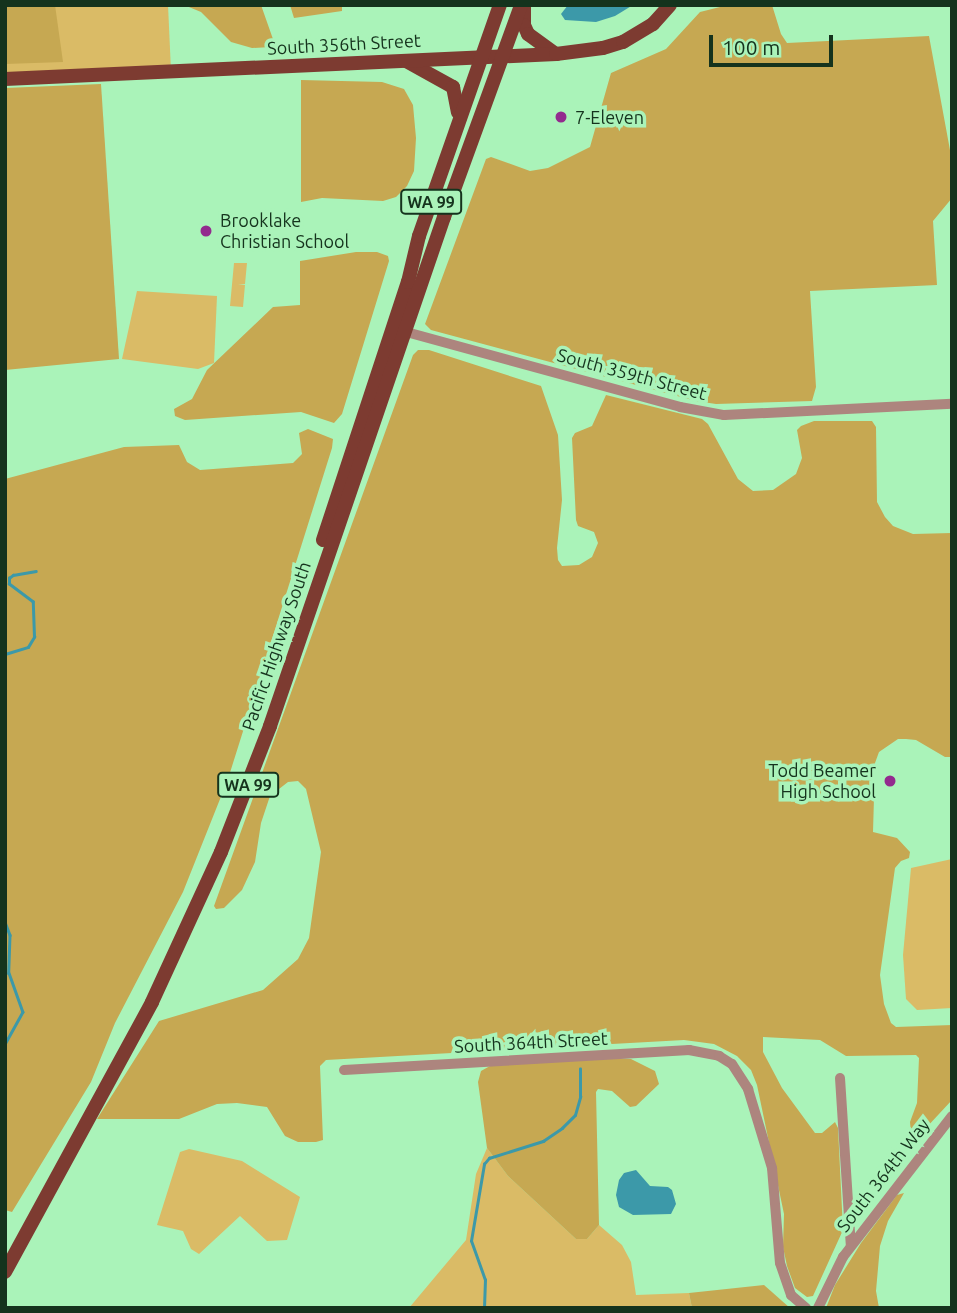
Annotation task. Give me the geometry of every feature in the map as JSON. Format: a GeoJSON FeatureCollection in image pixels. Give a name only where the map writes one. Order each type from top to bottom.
{"type":"FeatureCollection","features":[{"type":"Feature","properties":{"kind":"main road","name":"Pacific Highway South"},"geometry":{"type":"LineString","coordinates":[[5,1272],[152,1002],[222,852],[270,726],[399,330],[419,236],[500,5]]}},
{"type":"Feature","properties":{"kind":"main road","name":"Pacific Highway South"},"geometry":{"type":"LineString","coordinates":[[5,1253],[141,1002],[201,877],[278,674],[399,330],[523,5]]}},
{"type":"Feature","properties":{"kind":"main road"},"geometry":{"type":"LineString","coordinates":[[523,5],[524,25],[528,34],[556,54]]}},
{"type":"Feature","properties":{"kind":"main road","name":"South 356th Street"},"geometry":{"type":"LineString","coordinates":[[5,79],[556,54],[603,48],[623,42],[653,24],[670,5]]}},
{"type":"Feature","properties":{"kind":"main road"},"geometry":{"type":"LineString","coordinates":[[405,61],[453,87],[457,93],[458,124]]}},
{"type":"Feature","properties":{"kind":"street","name":"South 359th Street"},"geometry":{"type":"LineString","coordinates":[[399,330],[680,407],[724,415],[952,404]]}},
{"type":"Feature","properties":{"kind":"street","name":"South 364th Street"},"geometry":{"type":"LineString","coordinates":[[344,1070],[689,1050],[719,1056],[739,1072],[755,1109],[772,1168],[780,1263],[790,1294],[806,1308]]}},
{"type":"Feature","properties":{"kind":"street"},"geometry":{"type":"LineString","coordinates":[[840,1078],[851,1247]]}},
{"type":"Feature","properties":{"kind":"street","name":"South 364th Way"},"geometry":{"type":"LineString","coordinates":[[818,1308],[843,1257],[952,1116]]}},
{"type":"Feature","properties":{"kind":"shaded area"},"geometry":{"type":"Polygon","coordinates":[[[5,5],[168,5],[171,71],[5,79],[5,5]]]}},
{"type":"Feature","properties":{"kind":"shaded area"},"geometry":{"type":"Polygon","coordinates":[[[5,5],[55,5],[63,62],[5,64],[5,5]]]}},
{"type":"Feature","properties":{"kind":"shaded area"},"geometry":{"type":"Polygon","coordinates":[[[184,5],[261,5],[274,42],[271,47],[252,48],[231,42],[201,12],[184,5]]]}},
{"type":"Feature","properties":{"kind":"shaded area"},"geometry":{"type":"Polygon","coordinates":[[[290,5],[342,5],[342,11],[294,18],[290,5]]]}},
{"type":"Feature","properties":{"kind":"shaded area"},"geometry":{"type":"Polygon","coordinates":[[[728,5],[772,5],[781,34],[787,43],[929,36],[952,161],[952,198],[933,221],[937,285],[810,291],[816,387],[812,401],[716,404],[696,401],[431,330],[425,324],[486,159],[491,157],[530,171],[548,168],[590,147],[611,73],[666,49],[700,12],[728,5]]]}},
{"type":"Feature","properties":{"kind":"shaded area"},"geometry":{"type":"Polygon","coordinates":[[[301,80],[382,82],[404,89],[413,105],[416,138],[414,171],[407,186],[396,197],[383,201],[322,198],[301,202],[301,80]]]}},
{"type":"Feature","properties":{"kind":"shaded area"},"geometry":{"type":"Polygon","coordinates":[[[101,84],[119,359],[5,370],[5,88],[101,84]]]}},
{"type":"Feature","properties":{"kind":"shaded area"},"geometry":{"type":"Polygon","coordinates":[[[356,252],[377,252],[388,256],[389,261],[342,414],[334,423],[301,412],[185,420],[175,416],[174,409],[192,399],[207,370],[273,307],[300,305],[300,261],[356,252]]]}},
{"type":"Feature","properties":{"kind":"shaded area"},"geometry":{"type":"Polygon","coordinates":[[[234,263],[247,263],[245,284],[238,284],[245,285],[243,307],[230,306],[234,263]]]}},
{"type":"Feature","properties":{"kind":"shaded area"},"geometry":{"type":"Polygon","coordinates":[[[137,291],[217,296],[214,363],[198,369],[122,359],[137,291]]]}},
{"type":"Feature","properties":{"kind":"shaded area"},"geometry":{"type":"Polygon","coordinates":[[[418,350],[429,350],[541,386],[558,435],[562,500],[557,548],[558,560],[562,566],[579,565],[592,557],[598,543],[594,532],[578,526],[576,520],[572,438],[575,433],[592,426],[606,395],[702,419],[708,424],[738,479],[753,491],[773,490],[796,474],[802,458],[797,430],[801,426],[814,421],[872,421],[876,427],[877,502],[885,517],[893,526],[913,534],[952,533],[952,757],[945,757],[916,740],[906,739],[898,739],[879,752],[875,763],[873,832],[897,838],[910,852],[909,858],[901,861],[895,868],[880,975],[884,1004],[891,1023],[896,1027],[952,1025],[952,1100],[912,1143],[910,1122],[917,1103],[919,1058],[916,1055],[846,1056],[820,1040],[763,1037],[763,1052],[782,1088],[815,1133],[822,1133],[835,1122],[838,1128],[843,1230],[813,1296],[807,1297],[795,1288],[787,1266],[783,1247],[784,1214],[757,1085],[751,1070],[737,1056],[714,1044],[684,1040],[326,1060],[320,1066],[323,1140],[316,1142],[298,1142],[285,1136],[267,1107],[237,1103],[217,1104],[179,1119],[97,1119],[159,1021],[263,990],[298,959],[309,938],[321,852],[306,789],[298,781],[288,782],[270,796],[261,823],[255,862],[242,890],[224,908],[216,909],[214,906],[413,355],[418,350]]]}},
{"type":"Feature","properties":{"kind":"shaded area"},"geometry":{"type":"Polygon","coordinates":[[[308,429],[333,439],[332,448],[228,779],[183,892],[115,1023],[91,1082],[12,1212],[5,1210],[5,479],[124,447],[179,445],[187,462],[200,470],[293,463],[302,454],[299,433],[308,429]]]}},
{"type":"Feature","properties":{"kind":"shaded area"},"geometry":{"type":"Polygon","coordinates":[[[952,859],[952,1008],[917,1010],[906,999],[903,955],[911,868],[952,859]]]}},
{"type":"Feature","properties":{"kind":"shaded area"},"geometry":{"type":"Polygon","coordinates":[[[608,1058],[631,1059],[655,1071],[659,1084],[636,1106],[630,1107],[612,1091],[598,1089],[596,1092],[599,1225],[587,1239],[576,1239],[508,1176],[487,1148],[478,1082],[481,1071],[490,1066],[608,1058]]]}},
{"type":"Feature","properties":{"kind":"shaded area"},"geometry":{"type":"Polygon","coordinates":[[[487,1148],[508,1176],[576,1239],[587,1239],[599,1225],[622,1245],[631,1262],[636,1295],[689,1293],[692,1308],[409,1308],[466,1240],[476,1174],[487,1148]]]}},
{"type":"Feature","properties":{"kind":"shaded area"},"geometry":{"type":"Polygon","coordinates":[[[189,1149],[242,1161],[300,1197],[287,1240],[267,1241],[240,1216],[199,1254],[191,1249],[183,1231],[157,1225],[180,1152],[189,1149]]]}},
{"type":"Feature","properties":{"kind":"shaded area"},"geometry":{"type":"Polygon","coordinates":[[[904,1193],[888,1221],[880,1246],[876,1291],[879,1308],[826,1308],[835,1285],[861,1243],[897,1195],[904,1193]]]}},
{"type":"Feature","properties":{"kind":"shaded area"},"geometry":{"type":"Polygon","coordinates":[[[764,1285],[790,1308],[692,1308],[689,1293],[764,1285]]]}},
{"type":"Feature","properties":{"kind":"water"},"geometry":{"type":"Polygon","coordinates":[[[568,5],[633,5],[615,16],[596,22],[565,20],[561,14],[568,5]]]}},
{"type":"Feature","properties":{"kind":"water"},"geometry":{"type":"Polygon","coordinates":[[[636,1170],[650,1186],[668,1187],[672,1190],[676,1204],[671,1214],[633,1215],[619,1207],[616,1195],[619,1180],[624,1173],[636,1170]]]}},
{"type":"Feature","properties":{"kind":"waterway"},"geometry":{"type":"LineString","coordinates":[[5,654],[28,647],[34,637],[33,602],[9,584],[9,578],[36,571]]}},
{"type":"Feature","properties":{"kind":"waterway"},"geometry":{"type":"LineString","coordinates":[[5,922],[10,935],[9,973],[23,1012],[5,1045]]}},
{"type":"Feature","properties":{"kind":"waterway"},"geometry":{"type":"LineString","coordinates":[[484,1308],[485,1280],[471,1241],[484,1164],[489,1158],[543,1141],[562,1128],[575,1115],[580,1097],[580,1069]]}},
{"type":"Feature","properties":{"kind":"place","name":"7-Eleven"},"geometry":{"type":"Point","coordinates":[561,117]}},
{"type":"Feature","properties":{"kind":"place","name":"Brooklake Christian School"},"geometry":{"type":"Point","coordinates":[206,231]}},
{"type":"Feature","properties":{"kind":"place","name":"Todd Beamer High School"},"geometry":{"type":"Point","coordinates":[890,781]}}]}
